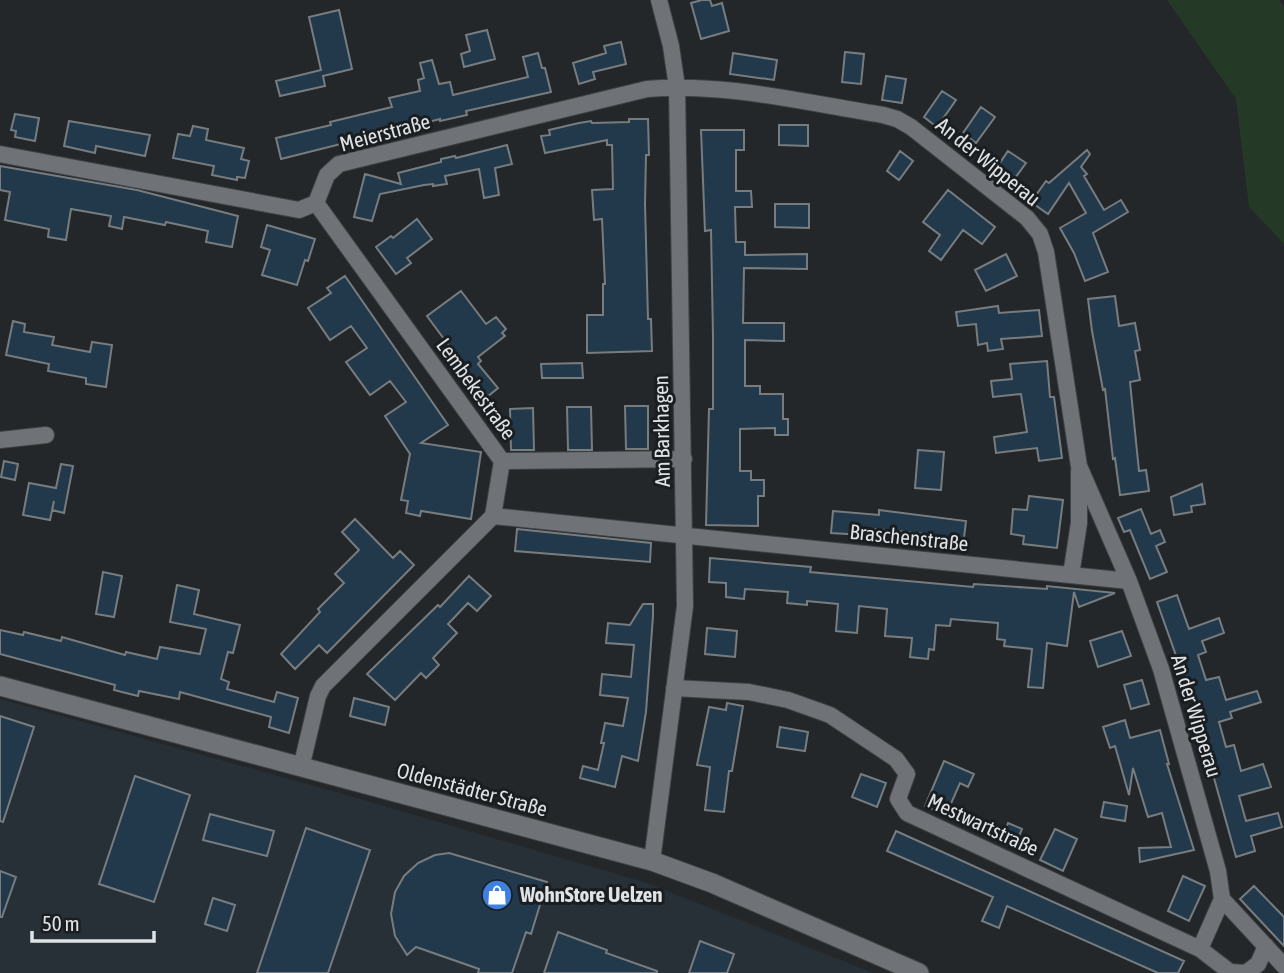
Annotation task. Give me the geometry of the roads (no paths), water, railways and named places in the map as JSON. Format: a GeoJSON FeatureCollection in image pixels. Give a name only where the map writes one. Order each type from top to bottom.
{"type":"FeatureCollection","features":[{"type":"Feature","properties":{"kind":"street","name":"Am Barkhagen"},"geometry":{"type":"LineString","coordinates":[[652,861],[685,607],[677,87],[671,46],[659,0]]}},
{"type":"Feature","properties":{"kind":"street","name":"Meierstraße"},"geometry":{"type":"LineString","coordinates":[[316,203],[327,175],[340,164],[647,89],[677,87]]}},
{"type":"Feature","properties":{"kind":"street","name":"An der Wipperau"},"geometry":{"type":"LineString","coordinates":[[677,87],[708,88],[897,119],[911,127],[1027,218],[1040,234],[1046,252],[1079,466],[1079,523],[1071,575]]}},
{"type":"Feature","properties":{"kind":"street"},"geometry":{"type":"LineString","coordinates":[[0,154],[299,210],[316,203]]}},
{"type":"Feature","properties":{"kind":"street","name":"Lembekestraße"},"geometry":{"type":"LineString","coordinates":[[316,203],[502,461],[493,516]]}},
{"type":"Feature","properties":{"kind":"street"},"geometry":{"type":"LineString","coordinates":[[0,440],[46,435]]}},
{"type":"Feature","properties":{"kind":"street"},"geometry":{"type":"LineString","coordinates":[[502,461],[684,459]]}},
{"type":"Feature","properties":{"kind":"street","name":"An der Wipperau"},"geometry":{"type":"LineString","coordinates":[[1079,466],[1129,581],[1161,669],[1218,871],[1222,899]]}},
{"type":"Feature","properties":{"kind":"street"},"geometry":{"type":"LineString","coordinates":[[301,768],[318,696],[323,686],[493,516]]}},
{"type":"Feature","properties":{"kind":"street","name":"Braschenstraße"},"geometry":{"type":"LineString","coordinates":[[493,516],[1129,581]]}},
{"type":"Feature","properties":{"kind":"street","name":"Oldenstädter Straße"},"geometry":{"type":"LineString","coordinates":[[0,687],[652,861],[712,883],[919,973]]}},
{"type":"Feature","properties":{"kind":"street","name":"Mestwartstraße"},"geometry":{"type":"LineString","coordinates":[[674,688],[749,692],[789,700],[830,715],[897,759],[906,774],[898,799],[907,813],[1200,949],[1230,972],[1246,973],[1258,964],[1266,946]]}},
{"type":"Feature","properties":{"kind":"street"},"geometry":{"type":"LineString","coordinates":[[1200,949],[1222,899],[1284,966]]}},
{"type":"Feature","properties":{"kind":"place","name":"WohnStore Uelzen"},"geometry":{"type":"Point","coordinates":[497,895]}}]}
